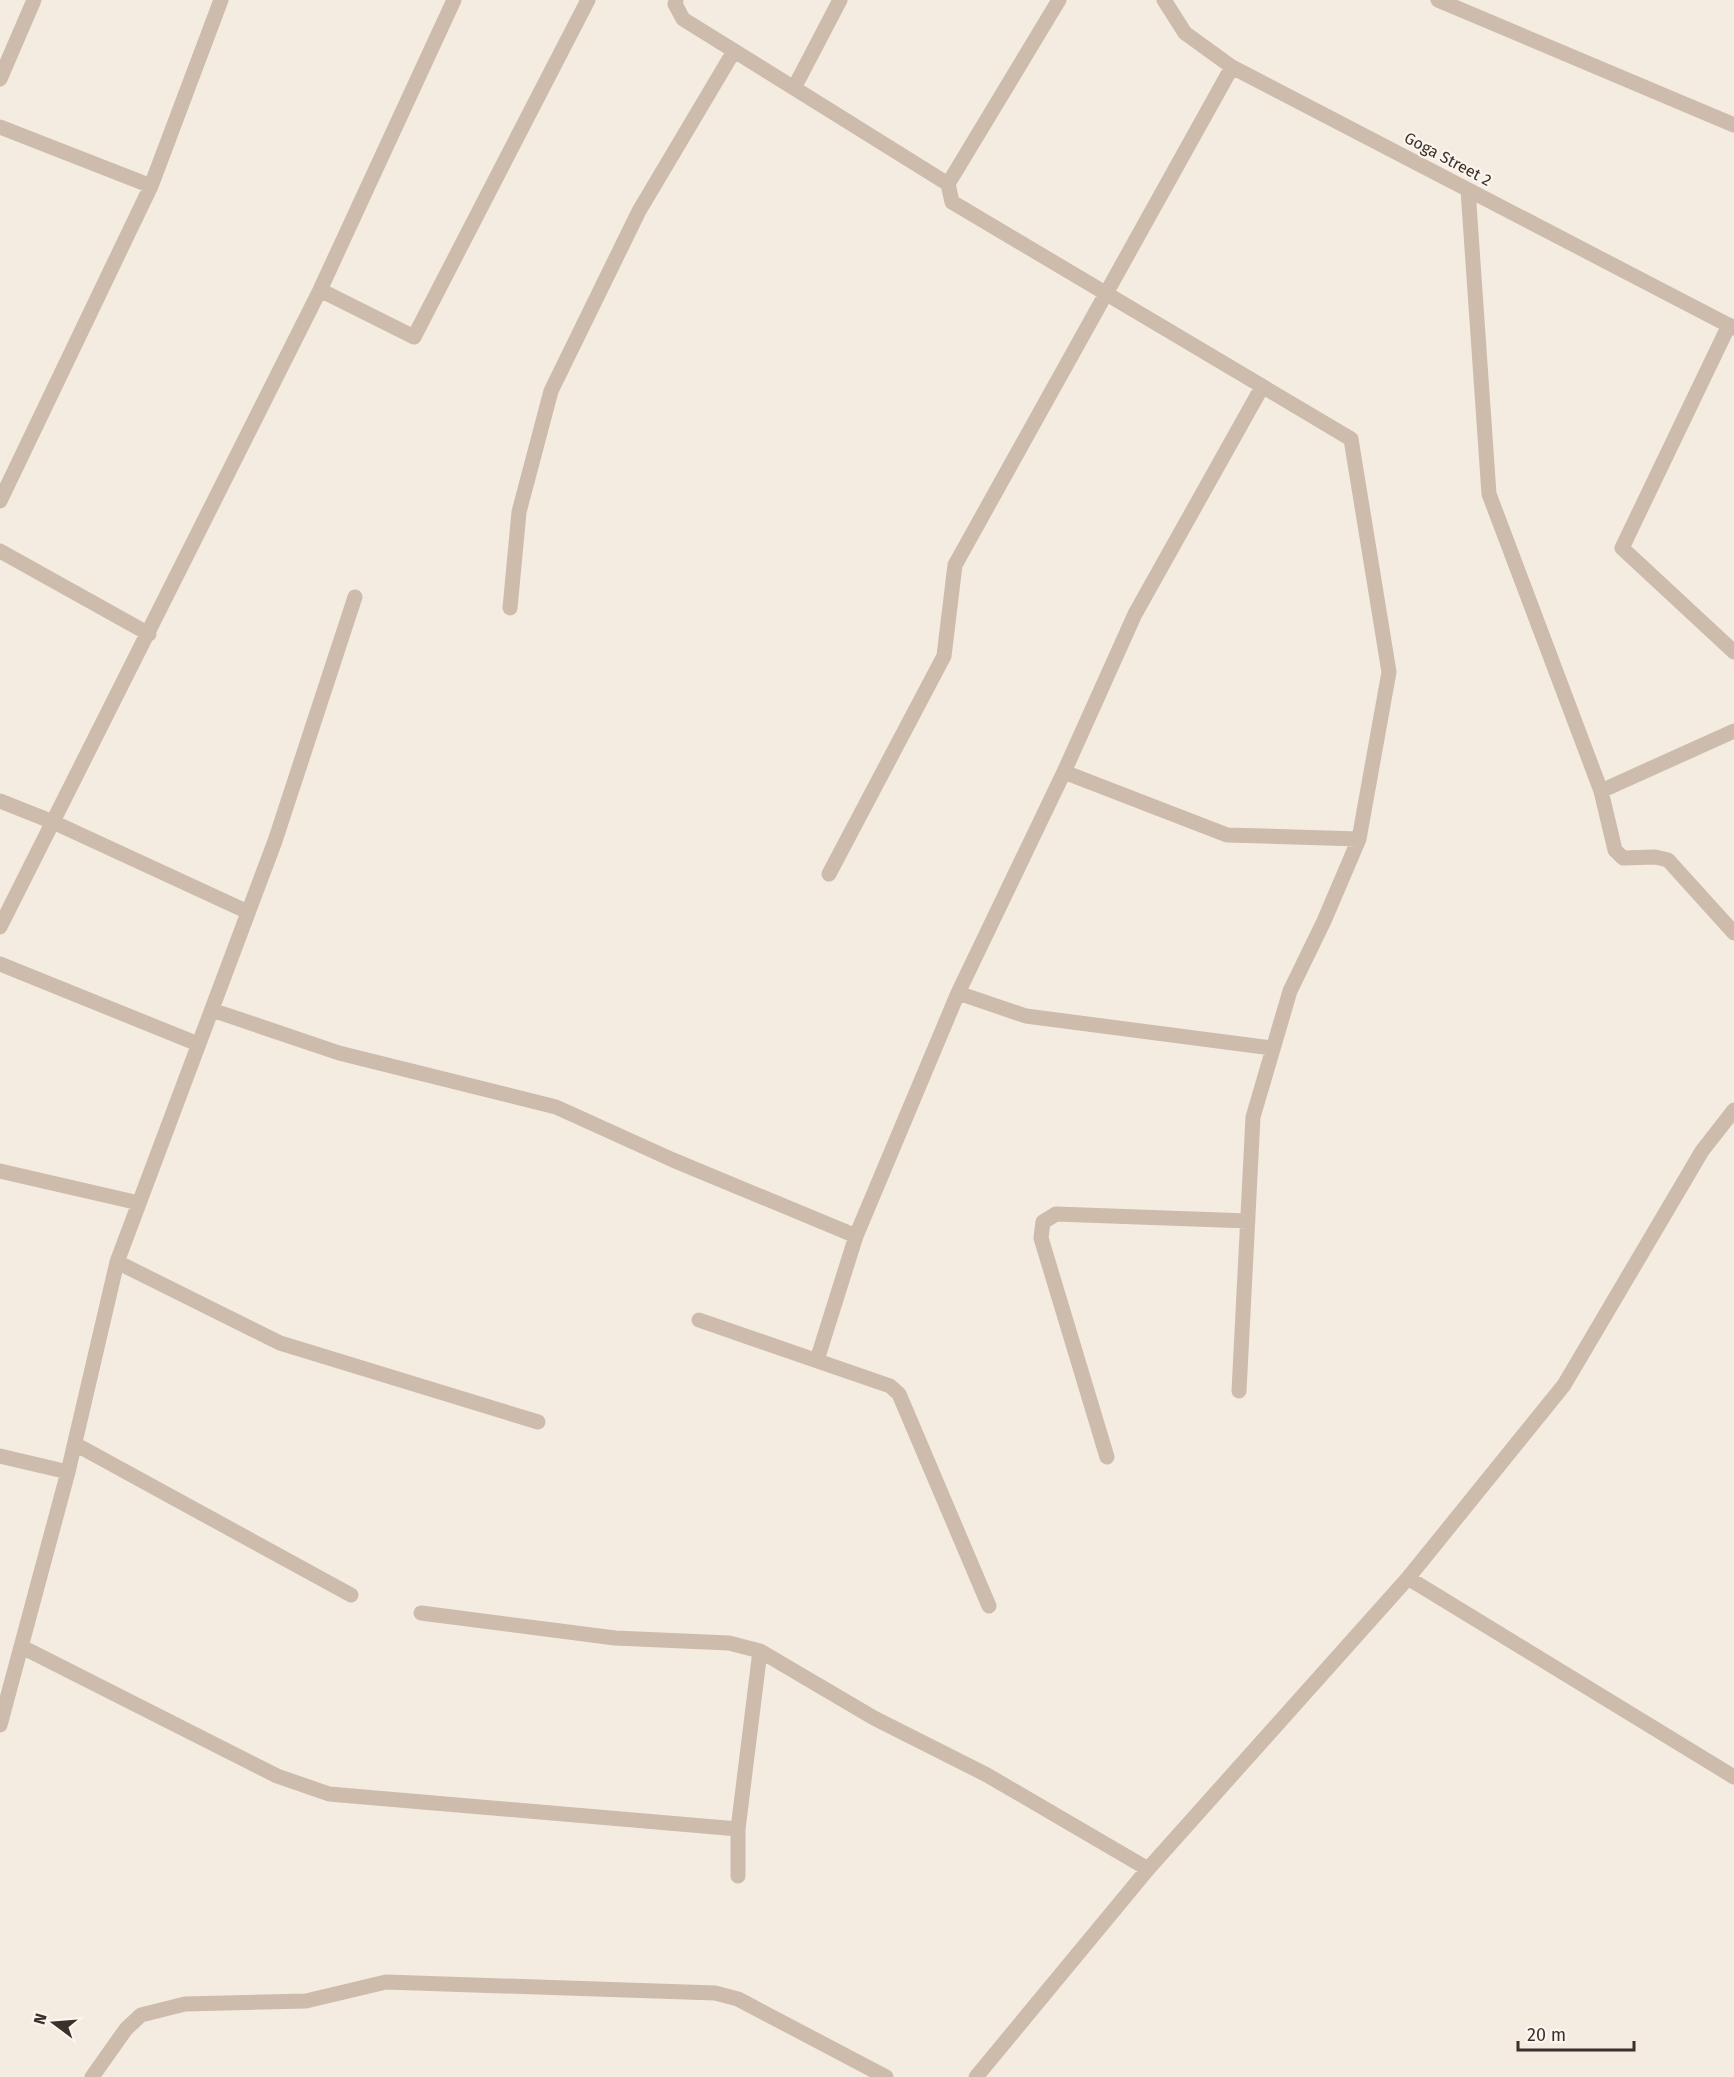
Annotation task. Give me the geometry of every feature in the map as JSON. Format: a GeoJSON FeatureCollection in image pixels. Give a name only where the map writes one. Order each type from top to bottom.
{"type":"FeatureCollection","features":[{"type":"Feature","properties":{"kind":"street"},"geometry":{"type":"LineString","coordinates":[[0,79],[34,0]]}},
{"type":"Feature","properties":{"kind":"street"},"geometry":{"type":"LineString","coordinates":[[0,501],[151,186],[221,0]]}},
{"type":"Feature","properties":{"kind":"street"},"geometry":{"type":"LineString","coordinates":[[0,927],[320,290],[454,0]]}},
{"type":"Feature","properties":{"kind":"street"},"geometry":{"type":"LineString","coordinates":[[320,290],[414,337],[588,0]]}},
{"type":"Feature","properties":{"kind":"street"},"geometry":{"type":"LineString","coordinates":[[676,0],[675,4],[683,19],[948,184]]}},
{"type":"Feature","properties":{"kind":"street"},"geometry":{"type":"LineString","coordinates":[[794,88],[840,0]]}},
{"type":"Feature","properties":{"kind":"street"},"geometry":{"type":"LineString","coordinates":[[1059,0],[948,184],[952,202],[1105,295],[1351,439],[1389,672],[1359,839],[1324,921],[1290,991],[1253,1117],[1239,1391]]}},
{"type":"Feature","properties":{"kind":"street","name":"Goga Street 2"},"geometry":{"type":"LineString","coordinates":[[1164,0],[1185,33],[1232,67],[1731,327]]}},
{"type":"Feature","properties":{"kind":"street"},"geometry":{"type":"LineString","coordinates":[[1438,0],[1734,125]]}},
{"type":"Feature","properties":{"kind":"street"},"geometry":{"type":"LineString","coordinates":[[510,609],[519,512],[550,391],[639,211],[734,51]]}},
{"type":"Feature","properties":{"kind":"street"},"geometry":{"type":"LineString","coordinates":[[829,874],[944,656],[955,565],[1232,67]]}},
{"type":"Feature","properties":{"kind":"street"},"geometry":{"type":"LineString","coordinates":[[0,127],[151,186]]}},
{"type":"Feature","properties":{"kind":"street"},"geometry":{"type":"LineString","coordinates":[[1468,190],[1489,494],[1601,790],[1615,850],[1623,858],[1655,857],[1668,860],[1734,933]]}},
{"type":"Feature","properties":{"kind":"street"},"geometry":{"type":"LineString","coordinates":[[1731,327],[1622,548],[1734,652]]}},
{"type":"Feature","properties":{"kind":"street"},"geometry":{"type":"LineString","coordinates":[[818,1360],[856,1236],[958,993],[1064,772],[1135,614],[1262,387]]}},
{"type":"Feature","properties":{"kind":"street"},"geometry":{"type":"LineString","coordinates":[[0,551],[149,634]]}},
{"type":"Feature","properties":{"kind":"street"},"geometry":{"type":"LineString","coordinates":[[0,1725],[68,1472],[117,1262],[275,841],[355,597]]}},
{"type":"Feature","properties":{"kind":"street"},"geometry":{"type":"LineString","coordinates":[[1601,790],[1734,731]]}},
{"type":"Feature","properties":{"kind":"street"},"geometry":{"type":"LineString","coordinates":[[1064,772],[1227,835],[1359,839]]}},
{"type":"Feature","properties":{"kind":"street"},"geometry":{"type":"LineString","coordinates":[[0,801],[53,822],[248,912]]}},
{"type":"Feature","properties":{"kind":"street"},"geometry":{"type":"LineString","coordinates":[[0,963],[198,1044]]}},
{"type":"Feature","properties":{"kind":"street"},"geometry":{"type":"LineString","coordinates":[[958,993],[1026,1016],[1272,1048]]}},
{"type":"Feature","properties":{"kind":"street"},"geometry":{"type":"LineString","coordinates":[[212,1010],[339,1053],[556,1107],[673,1160],[856,1236]]}},
{"type":"Feature","properties":{"kind":"street"},"geometry":{"type":"LineString","coordinates":[[976,2077],[1148,1869],[1408,1578],[1564,1384],[1702,1152],[1734,1110]]}},
{"type":"Feature","properties":{"kind":"street"},"geometry":{"type":"LineString","coordinates":[[0,1171],[140,1203]]}},
{"type":"Feature","properties":{"kind":"street"},"geometry":{"type":"LineString","coordinates":[[1107,1457],[1041,1238],[1042,1222],[1056,1214],[1248,1221]]}},
{"type":"Feature","properties":{"kind":"street"},"geometry":{"type":"LineString","coordinates":[[117,1262],[280,1343],[538,1422]]}},
{"type":"Feature","properties":{"kind":"street"},"geometry":{"type":"LineString","coordinates":[[699,1320],[890,1386],[898,1394],[989,1606]]}},
{"type":"Feature","properties":{"kind":"street"},"geometry":{"type":"LineString","coordinates":[[75,1444],[351,1595]]}},
{"type":"Feature","properties":{"kind":"street"},"geometry":{"type":"LineString","coordinates":[[0,1456],[68,1472]]}},
{"type":"Feature","properties":{"kind":"street"},"geometry":{"type":"LineString","coordinates":[[1408,1578],[1734,1777]]}},
{"type":"Feature","properties":{"kind":"street"},"geometry":{"type":"LineString","coordinates":[[421,1613],[615,1638],[729,1643],[760,1651],[874,1718],[987,1775],[1148,1869]]}},
{"type":"Feature","properties":{"kind":"street"},"geometry":{"type":"LineString","coordinates":[[22,1647],[277,1776],[329,1794],[738,1829]]}},
{"type":"Feature","properties":{"kind":"street"},"geometry":{"type":"LineString","coordinates":[[738,1876],[738,1829],[760,1651]]}},
{"type":"Feature","properties":{"kind":"street"},"geometry":{"type":"LineString","coordinates":[[92,2077],[126,2029],[141,2015],[186,2004],[306,2001],[386,1982],[715,1993],[738,1999],[886,2077]]}}]}
